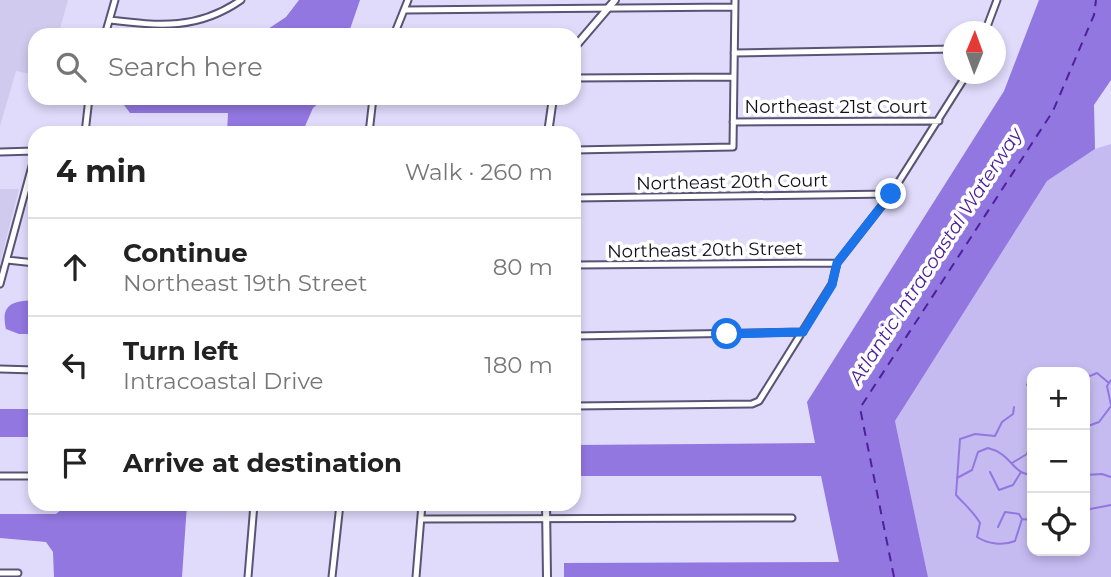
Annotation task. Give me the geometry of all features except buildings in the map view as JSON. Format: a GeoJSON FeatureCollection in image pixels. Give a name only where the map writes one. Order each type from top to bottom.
{"type":"FeatureCollection","features":[{"type":"Feature","properties":{"kind":"street"},"geometry":{"type":"LineString","coordinates":[[107,28],[115,0]]}},
{"type":"Feature","properties":{"kind":"street"},"geometry":{"type":"LineString","coordinates":[[110,20],[168,27],[221,14],[242,0]]}},
{"type":"Feature","properties":{"kind":"street"},"geometry":{"type":"LineString","coordinates":[[397,28],[408,0]]}},
{"type":"Feature","properties":{"kind":"street"},"geometry":{"type":"LineString","coordinates":[[581,40],[615,0]]}},
{"type":"Feature","properties":{"kind":"street"},"geometry":{"type":"LineString","coordinates":[[989,21],[997,0]]}},
{"type":"Feature","properties":{"kind":"street"},"geometry":{"type":"LineString","coordinates":[[405,10],[608,8],[735,3],[733,147],[581,150]]}},
{"type":"Feature","properties":{"kind":"street"},"geometry":{"type":"LineString","coordinates":[[734,53],[943,49]]}},
{"type":"Feature","properties":{"kind":"street","name":"Northeast 21st Court"},"geometry":{"type":"LineString","coordinates":[[581,78],[734,77]]}},
{"type":"Feature","properties":{"kind":"street"},"geometry":{"type":"LineString","coordinates":[[581,406],[752,404],[759,401],[832,285],[837,263],[891,194],[961,84]]}},
{"type":"Feature","properties":{"kind":"street"},"geometry":{"type":"LineString","coordinates":[[86,126],[88,105]]}},
{"type":"Feature","properties":{"kind":"street"},"geometry":{"type":"LineString","coordinates":[[370,126],[372,105]]}},
{"type":"Feature","properties":{"kind":"street"},"geometry":{"type":"LineString","coordinates":[[549,126],[552,105]]}},
{"type":"Feature","properties":{"kind":"street","name":"Northeast 21st Court"},"geometry":{"type":"LineString","coordinates":[[733,121],[939,121]]}},
{"type":"Feature","properties":{"kind":"street"},"geometry":{"type":"LineString","coordinates":[[0,152],[28,153]]}},
{"type":"Feature","properties":{"kind":"street"},"geometry":{"type":"LineString","coordinates":[[0,284],[28,180]]}},
{"type":"Feature","properties":{"kind":"street","name":"Northeast 20th Court"},"geometry":{"type":"LineString","coordinates":[[581,198],[891,194]]}},
{"type":"Feature","properties":{"kind":"street"},"geometry":{"type":"LineString","coordinates":[[7,260],[28,262]]}},
{"type":"Feature","properties":{"kind":"street","name":"Northeast 20th Street"},"geometry":{"type":"LineString","coordinates":[[581,265],[837,263]]}},
{"type":"Feature","properties":{"kind":"street"},"geometry":{"type":"LineString","coordinates":[[581,336],[803,332]]}},
{"type":"Feature","properties":{"kind":"street"},"geometry":{"type":"LineString","coordinates":[[0,369],[28,370]]}},
{"type":"Feature","properties":{"kind":"street"},"geometry":{"type":"LineString","coordinates":[[0,476],[28,476]]}},
{"type":"Feature","properties":{"kind":"street"},"geometry":{"type":"LineString","coordinates":[[248,577],[253,511]]}},
{"type":"Feature","properties":{"kind":"street"},"geometry":{"type":"LineString","coordinates":[[332,577],[339,511]]}},
{"type":"Feature","properties":{"kind":"street"},"geometry":{"type":"LineString","coordinates":[[416,577],[422,511]]}},
{"type":"Feature","properties":{"kind":"street"},"geometry":{"type":"LineString","coordinates":[[546,511],[547,577]]}},
{"type":"Feature","properties":{"kind":"street"},"geometry":{"type":"LineString","coordinates":[[421,519],[792,518]]}},
{"type":"Feature","properties":{"kind":"street"},"geometry":{"type":"LineString","coordinates":[[0,573],[18,573]]}},
{"type":"Feature","properties":{"kind":"shaded area"},"geometry":{"type":"Polygon","coordinates":[[[0,0],[68,0],[60,28],[28,28],[28,74],[16,71],[0,126],[0,0]]]}},
{"type":"Feature","properties":{"kind":"shaded area"},"geometry":{"type":"Polygon","coordinates":[[[1111,144],[1111,577],[928,577],[895,421],[1047,181],[1095,149],[1111,144]]]}},
{"type":"Feature","properties":{"kind":"shaded area"},"geometry":{"type":"Polygon","coordinates":[[[0,189],[19,189],[0,263],[0,189]]]}},
{"type":"Feature","properties":{"kind":"water"},"geometry":{"type":"Polygon","coordinates":[[[299,0],[360,0],[350,28],[270,28],[286,17],[299,0]]]}},
{"type":"Feature","properties":{"kind":"water","name":"Atlantic Intracoastal Waterway"},"geometry":{"type":"Polygon","coordinates":[[[1039,0],[1111,0],[1111,80],[1094,105],[1095,149],[1047,181],[895,421],[928,577],[564,577],[564,563],[839,562],[821,476],[581,476],[581,445],[815,443],[807,402],[1004,91],[1039,0]]]}},
{"type":"Feature","properties":{"kind":"water"},"geometry":{"type":"Polygon","coordinates":[[[124,105],[317,105],[305,126],[227,126],[228,113],[130,113],[124,105]]]}},
{"type":"Feature","properties":{"kind":"water"},"geometry":{"type":"Polygon","coordinates":[[[28,300],[28,334],[6,329],[7,309],[21,301],[28,300]]]}},
{"type":"Feature","properties":{"kind":"water"},"geometry":{"type":"Polygon","coordinates":[[[0,409],[28,409],[28,437],[0,437],[0,409]]]}},
{"type":"Feature","properties":{"kind":"water"},"geometry":{"type":"Polygon","coordinates":[[[60,511],[187,511],[182,577],[54,577],[53,552],[46,542],[0,538],[0,514],[56,514],[60,511]]]}},
{"type":"Feature","properties":{"kind":"waterway"},"geometry":{"type":"LineString","coordinates":[[1090,376],[1097,373],[1109,383]]}},
{"type":"Feature","properties":{"kind":"waterway"},"geometry":{"type":"LineString","coordinates":[[1111,380],[1107,386],[1111,405]]}},
{"type":"Feature","properties":{"kind":"waterway"},"geometry":{"type":"LineString","coordinates":[[1087,430],[1088,426],[1099,422],[1111,406]]}},
{"type":"Feature","properties":{"kind":"waterway"},"geometry":{"type":"LineString","coordinates":[[1014,407],[1013,414],[1002,422],[995,436],[975,434],[960,439],[956,495],[980,523],[977,537],[986,541],[996,544],[1015,541],[1022,519],[1027,520]]}},
{"type":"Feature","properties":{"kind":"waterway"},"geometry":{"type":"LineString","coordinates":[[957,478],[972,470],[978,452],[988,448],[1027,474]]}},
{"type":"Feature","properties":{"kind":"waterway"},"geometry":{"type":"LineString","coordinates":[[1012,463],[1027,454]]}},
{"type":"Feature","properties":{"kind":"waterway"},"geometry":{"type":"LineString","coordinates":[[990,472],[999,490],[1013,485],[1021,472]]}},
{"type":"Feature","properties":{"kind":"waterway"},"geometry":{"type":"LineString","coordinates":[[1090,475],[1111,477]]}},
{"type":"Feature","properties":{"kind":"waterway"},"geometry":{"type":"LineString","coordinates":[[1090,509],[1111,505]]}},
{"type":"Feature","properties":{"kind":"waterway"},"geometry":{"type":"LineString","coordinates":[[998,527],[1005,512],[1019,514],[1022,519]]}},
{"type":"Feature","properties":{"kind":"ferry route"},"geometry":{"type":"LineString","coordinates":[[894,577],[860,408],[1053,111],[1094,15],[1096,0]]}},
{"type":"Feature","properties":{"kind":"route"},"geometry":{"type":"LineString","coordinates":[[727,334],[803,332],[832,285],[837,263],[891,194]]}}]}
